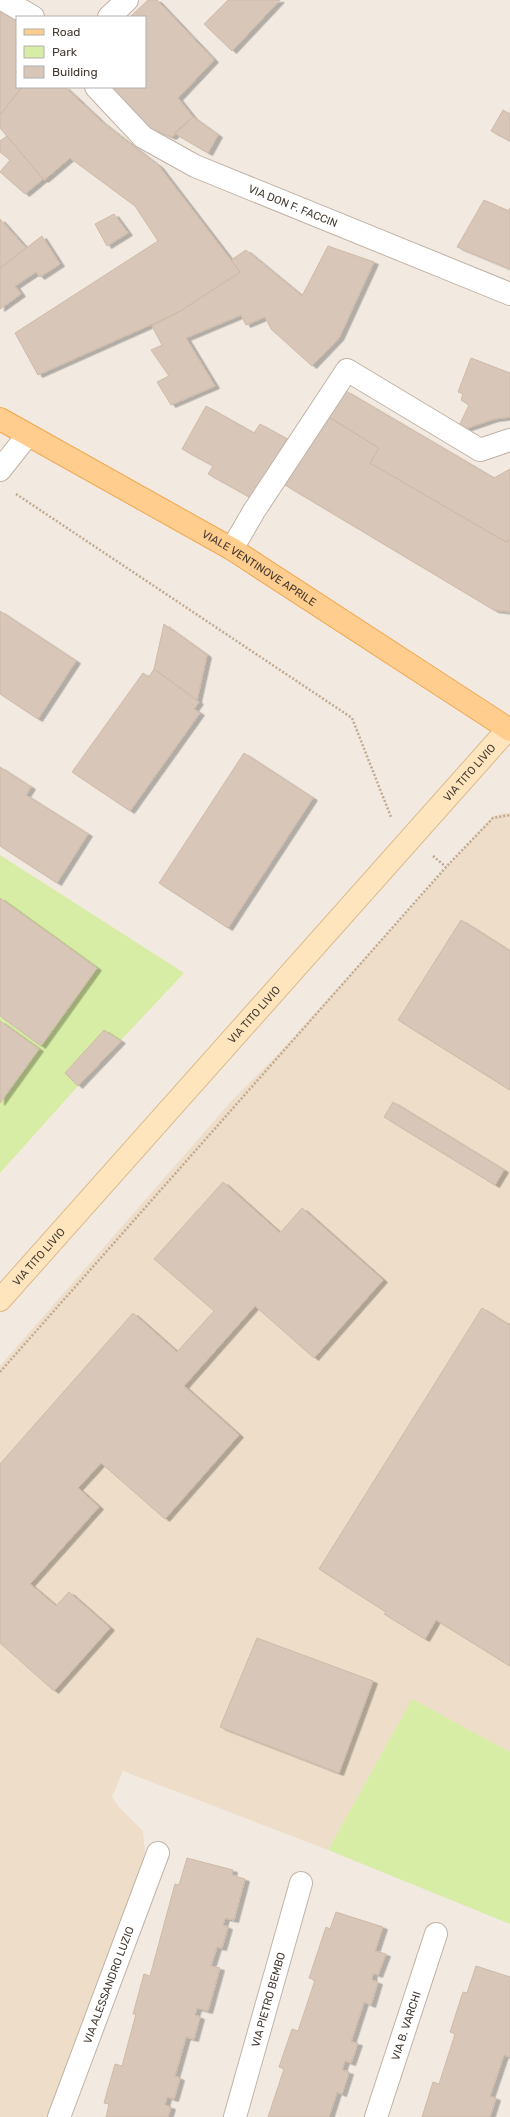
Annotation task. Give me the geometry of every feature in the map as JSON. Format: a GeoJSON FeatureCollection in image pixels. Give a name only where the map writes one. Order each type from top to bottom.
{"type":"FeatureCollection","features":[{"type":"Feature","properties":{"kind":"main road","name":"VIALE VENTINOVE APRILE"},"geometry":{"type":"LineString","coordinates":[[0,419],[27,436],[232,549],[509,730]]}},
{"type":"Feature","properties":{"kind":"street"},"geometry":{"type":"LineString","coordinates":[[4,0],[31,16]]}},
{"type":"Feature","properties":{"kind":"street"},"geometry":{"type":"LineString","coordinates":[[110,16],[126,0]]}},
{"type":"Feature","properties":{"kind":"street","name":"VIA DON F. FACCIN"},"geometry":{"type":"LineString","coordinates":[[97,88],[142,137],[195,166],[510,294]]}},
{"type":"Feature","properties":{"kind":"street"},"geometry":{"type":"LineString","coordinates":[[232,549],[254,511],[346,370],[480,450],[510,440]]}},
{"type":"Feature","properties":{"kind":"street"},"geometry":{"type":"LineString","coordinates":[[0,470],[27,436]]}},
{"type":"Feature","properties":{"kind":"street","name":"VIA TITO LIVIO"},"geometry":{"type":"LineString","coordinates":[[0,1300],[509,730]]}},
{"type":"Feature","properties":{"kind":"street","name":"VIA ALESSANDRO LUZIO"},"geometry":{"type":"LineString","coordinates":[[59,2117],[158,1853]]}},
{"type":"Feature","properties":{"kind":"street","name":"VIA PIETRO BEMBO"},"geometry":{"type":"LineString","coordinates":[[235,2117],[301,1883]]}},
{"type":"Feature","properties":{"kind":"street","name":"VIA B. VARCHI"},"geometry":{"type":"LineString","coordinates":[[376,2117],[436,1934]]}},
{"type":"Feature","properties":{"kind":"path"},"geometry":{"type":"LineString","coordinates":[[13,493],[352,718],[378,782],[389,815]]}},
{"type":"Feature","properties":{"kind":"path"},"geometry":{"type":"LineString","coordinates":[[0,1372],[446,867],[493,818],[510,815]]}},
{"type":"Feature","properties":{"kind":"shaded area"},"geometry":{"type":"Polygon","coordinates":[[[510,813],[510,1752],[412,1699],[328,1850],[123,1771],[112,1797],[118,1806],[143,1831],[145,1853],[90,2035],[59,2117],[0,2117],[0,1366],[235,1097],[279,1053],[493,816],[510,813]]]}},
{"type":"Feature","properties":{"kind":"green space"},"geometry":{"type":"Polygon","coordinates":[[[0,855],[184,973],[78,1086],[0,1173],[0,855]]]}},
{"type":"Feature","properties":{"kind":"green space"},"geometry":{"type":"Polygon","coordinates":[[[412,1699],[510,1752],[510,1924],[328,1850],[412,1699]]]}},
{"type":"Feature","properties":{"kind":"building"},"geometry":{"type":"Polygon","coordinates":[[[148,0],[157,0],[214,60],[178,98],[193,117],[172,137],[146,127],[111,88],[146,88],[146,16],[131,16],[148,0]]]}},
{"type":"Feature","properties":{"kind":"building"},"geometry":{"type":"Polygon","coordinates":[[[228,0],[280,0],[232,51],[204,24],[228,0]]]}},
{"type":"Feature","properties":{"kind":"building"},"geometry":{"type":"Polygon","coordinates":[[[0,12],[16,19],[16,88],[21,88],[0,115],[0,12]]]}},
{"type":"Feature","properties":{"kind":"building"},"geometry":{"type":"Polygon","coordinates":[[[21,88],[66,88],[102,122],[159,166],[240,272],[179,312],[38,375],[15,333],[158,241],[135,206],[70,158],[44,180],[0,128],[0,115],[21,88]]]}},
{"type":"Feature","properties":{"kind":"building"},"geometry":{"type":"Polygon","coordinates":[[[503,110],[510,114],[510,141],[491,131],[503,110]]]}},
{"type":"Feature","properties":{"kind":"building"},"geometry":{"type":"Polygon","coordinates":[[[193,117],[218,135],[208,153],[174,133],[193,117]]]}},
{"type":"Feature","properties":{"kind":"building"},"geometry":{"type":"Polygon","coordinates":[[[7,136],[43,179],[25,194],[0,172],[10,160],[0,152],[0,141],[7,136]]]}},
{"type":"Feature","properties":{"kind":"building"},"geometry":{"type":"Polygon","coordinates":[[[484,200],[509,211],[510,208],[510,269],[457,247],[484,200]]]}},
{"type":"Feature","properties":{"kind":"building"},"geometry":{"type":"Polygon","coordinates":[[[114,214],[128,233],[107,246],[95,224],[114,214]]]}},
{"type":"Feature","properties":{"kind":"building"},"geometry":{"type":"Polygon","coordinates":[[[0,219],[26,248],[0,268],[0,219]]]}},
{"type":"Feature","properties":{"kind":"building"},"geometry":{"type":"Polygon","coordinates":[[[42,236],[60,264],[40,277],[36,272],[15,286],[21,294],[0,309],[0,268],[42,236]]]}},
{"type":"Feature","properties":{"kind":"building"},"geometry":{"type":"Polygon","coordinates":[[[328,246],[374,262],[339,338],[312,366],[271,329],[265,317],[246,325],[241,315],[186,338],[215,386],[171,405],[157,382],[169,376],[151,350],[162,345],[152,326],[179,312],[240,272],[231,260],[246,250],[302,296],[328,246]]]}},
{"type":"Feature","properties":{"kind":"building"},"geometry":{"type":"Polygon","coordinates":[[[471,358],[510,373],[510,417],[494,419],[456,432],[469,405],[461,400],[463,394],[458,392],[471,358]]]}},
{"type":"Feature","properties":{"kind":"building"},"geometry":{"type":"Polygon","coordinates":[[[346,391],[494,478],[510,469],[510,540],[506,542],[370,463],[379,448],[328,417],[346,391]]]}},
{"type":"Feature","properties":{"kind":"building"},"geometry":{"type":"Polygon","coordinates":[[[206,406],[254,433],[260,424],[287,439],[253,499],[208,474],[213,466],[182,449],[206,406]]]}},
{"type":"Feature","properties":{"kind":"building"},"geometry":{"type":"Polygon","coordinates":[[[326,415],[379,448],[370,463],[506,542],[510,540],[510,612],[494,610],[285,485],[326,415]]]}},
{"type":"Feature","properties":{"kind":"building"},"geometry":{"type":"Polygon","coordinates":[[[0,611],[76,661],[38,719],[0,694],[0,611]]]}},
{"type":"Feature","properties":{"kind":"building"},"geometry":{"type":"Polygon","coordinates":[[[164,624],[207,655],[197,700],[154,669],[164,624]]]}},
{"type":"Feature","properties":{"kind":"building"},"geometry":{"type":"Polygon","coordinates":[[[154,669],[199,702],[194,709],[200,713],[130,811],[72,772],[143,673],[149,677],[154,669]]]}},
{"type":"Feature","properties":{"kind":"building"},"geometry":{"type":"Polygon","coordinates":[[[244,753],[313,798],[228,928],[159,883],[244,753]]]}},
{"type":"Feature","properties":{"kind":"building"},"geometry":{"type":"Polygon","coordinates":[[[0,767],[31,787],[26,795],[88,834],[57,883],[0,846],[0,767]]]}},
{"type":"Feature","properties":{"kind":"building"},"geometry":{"type":"Polygon","coordinates":[[[0,898],[97,968],[41,1046],[0,1016],[0,898]]]}},
{"type":"Feature","properties":{"kind":"building"},"geometry":{"type":"Polygon","coordinates":[[[461,920],[510,951],[510,1090],[398,1020],[461,920]]]}},
{"type":"Feature","properties":{"kind":"building"},"geometry":{"type":"Polygon","coordinates":[[[0,1021],[39,1049],[0,1103],[0,1021]]]}},
{"type":"Feature","properties":{"kind":"building"},"geometry":{"type":"Polygon","coordinates":[[[104,1030],[121,1041],[78,1086],[65,1073],[104,1030]]]}},
{"type":"Feature","properties":{"kind":"building"},"geometry":{"type":"Polygon","coordinates":[[[393,1102],[504,1170],[495,1185],[384,1117],[393,1102]]]}},
{"type":"Feature","properties":{"kind":"building"},"geometry":{"type":"Polygon","coordinates":[[[223,1182],[280,1233],[302,1208],[383,1280],[314,1358],[255,1306],[184,1386],[239,1435],[165,1519],[101,1463],[78,1488],[99,1507],[30,1584],[56,1606],[69,1592],[110,1628],[54,1691],[0,1643],[0,1464],[133,1313],[177,1352],[214,1311],[154,1259],[223,1182]]]}},
{"type":"Feature","properties":{"kind":"building"},"geometry":{"type":"Polygon","coordinates":[[[482,1308],[509,1325],[510,1323],[510,1666],[436,1620],[425,1639],[384,1614],[386,1612],[319,1569],[482,1308]]]}},
{"type":"Feature","properties":{"kind":"building"},"geometry":{"type":"Polygon","coordinates":[[[257,1638],[373,1681],[339,1773],[220,1727],[257,1638]]]}},
{"type":"Feature","properties":{"kind":"building"},"geometry":{"type":"Polygon","coordinates":[[[187,1858],[233,1870],[232,1875],[245,1879],[234,1920],[225,1918],[223,1925],[228,1927],[222,1948],[217,1947],[211,1966],[220,1968],[208,2011],[197,2008],[195,2015],[200,2017],[194,2039],[186,2037],[175,2076],[180,2078],[174,2099],[167,2097],[165,2105],[171,2107],[168,2117],[106,2117],[109,2104],[104,2103],[115,2064],[122,2066],[136,2014],[133,2014],[144,1974],[150,1976],[175,1884],[179,1885],[187,1858]]]}},
{"type":"Feature","properties":{"kind":"building"},"geometry":{"type":"Polygon","coordinates":[[[336,1912],[383,1927],[375,1951],[386,1954],[378,1975],[373,1973],[372,1980],[378,1982],[371,2005],[364,2002],[351,2042],[358,2043],[351,2063],[345,2061],[342,2070],[349,2072],[342,2094],[337,2092],[329,2117],[268,2117],[284,2069],[279,2067],[292,2029],[298,2031],[315,1980],[309,1978],[326,1927],[330,1929],[336,1912]]]}},
{"type":"Feature","properties":{"kind":"building"},"geometry":{"type":"Polygon","coordinates":[[[476,1966],[510,1977],[510,2055],[509,2057],[504,2055],[490,2096],[496,2098],[490,2117],[422,2117],[433,2082],[439,2084],[455,2034],[450,2032],[463,1992],[467,1993],[476,1966]]]}}]}
